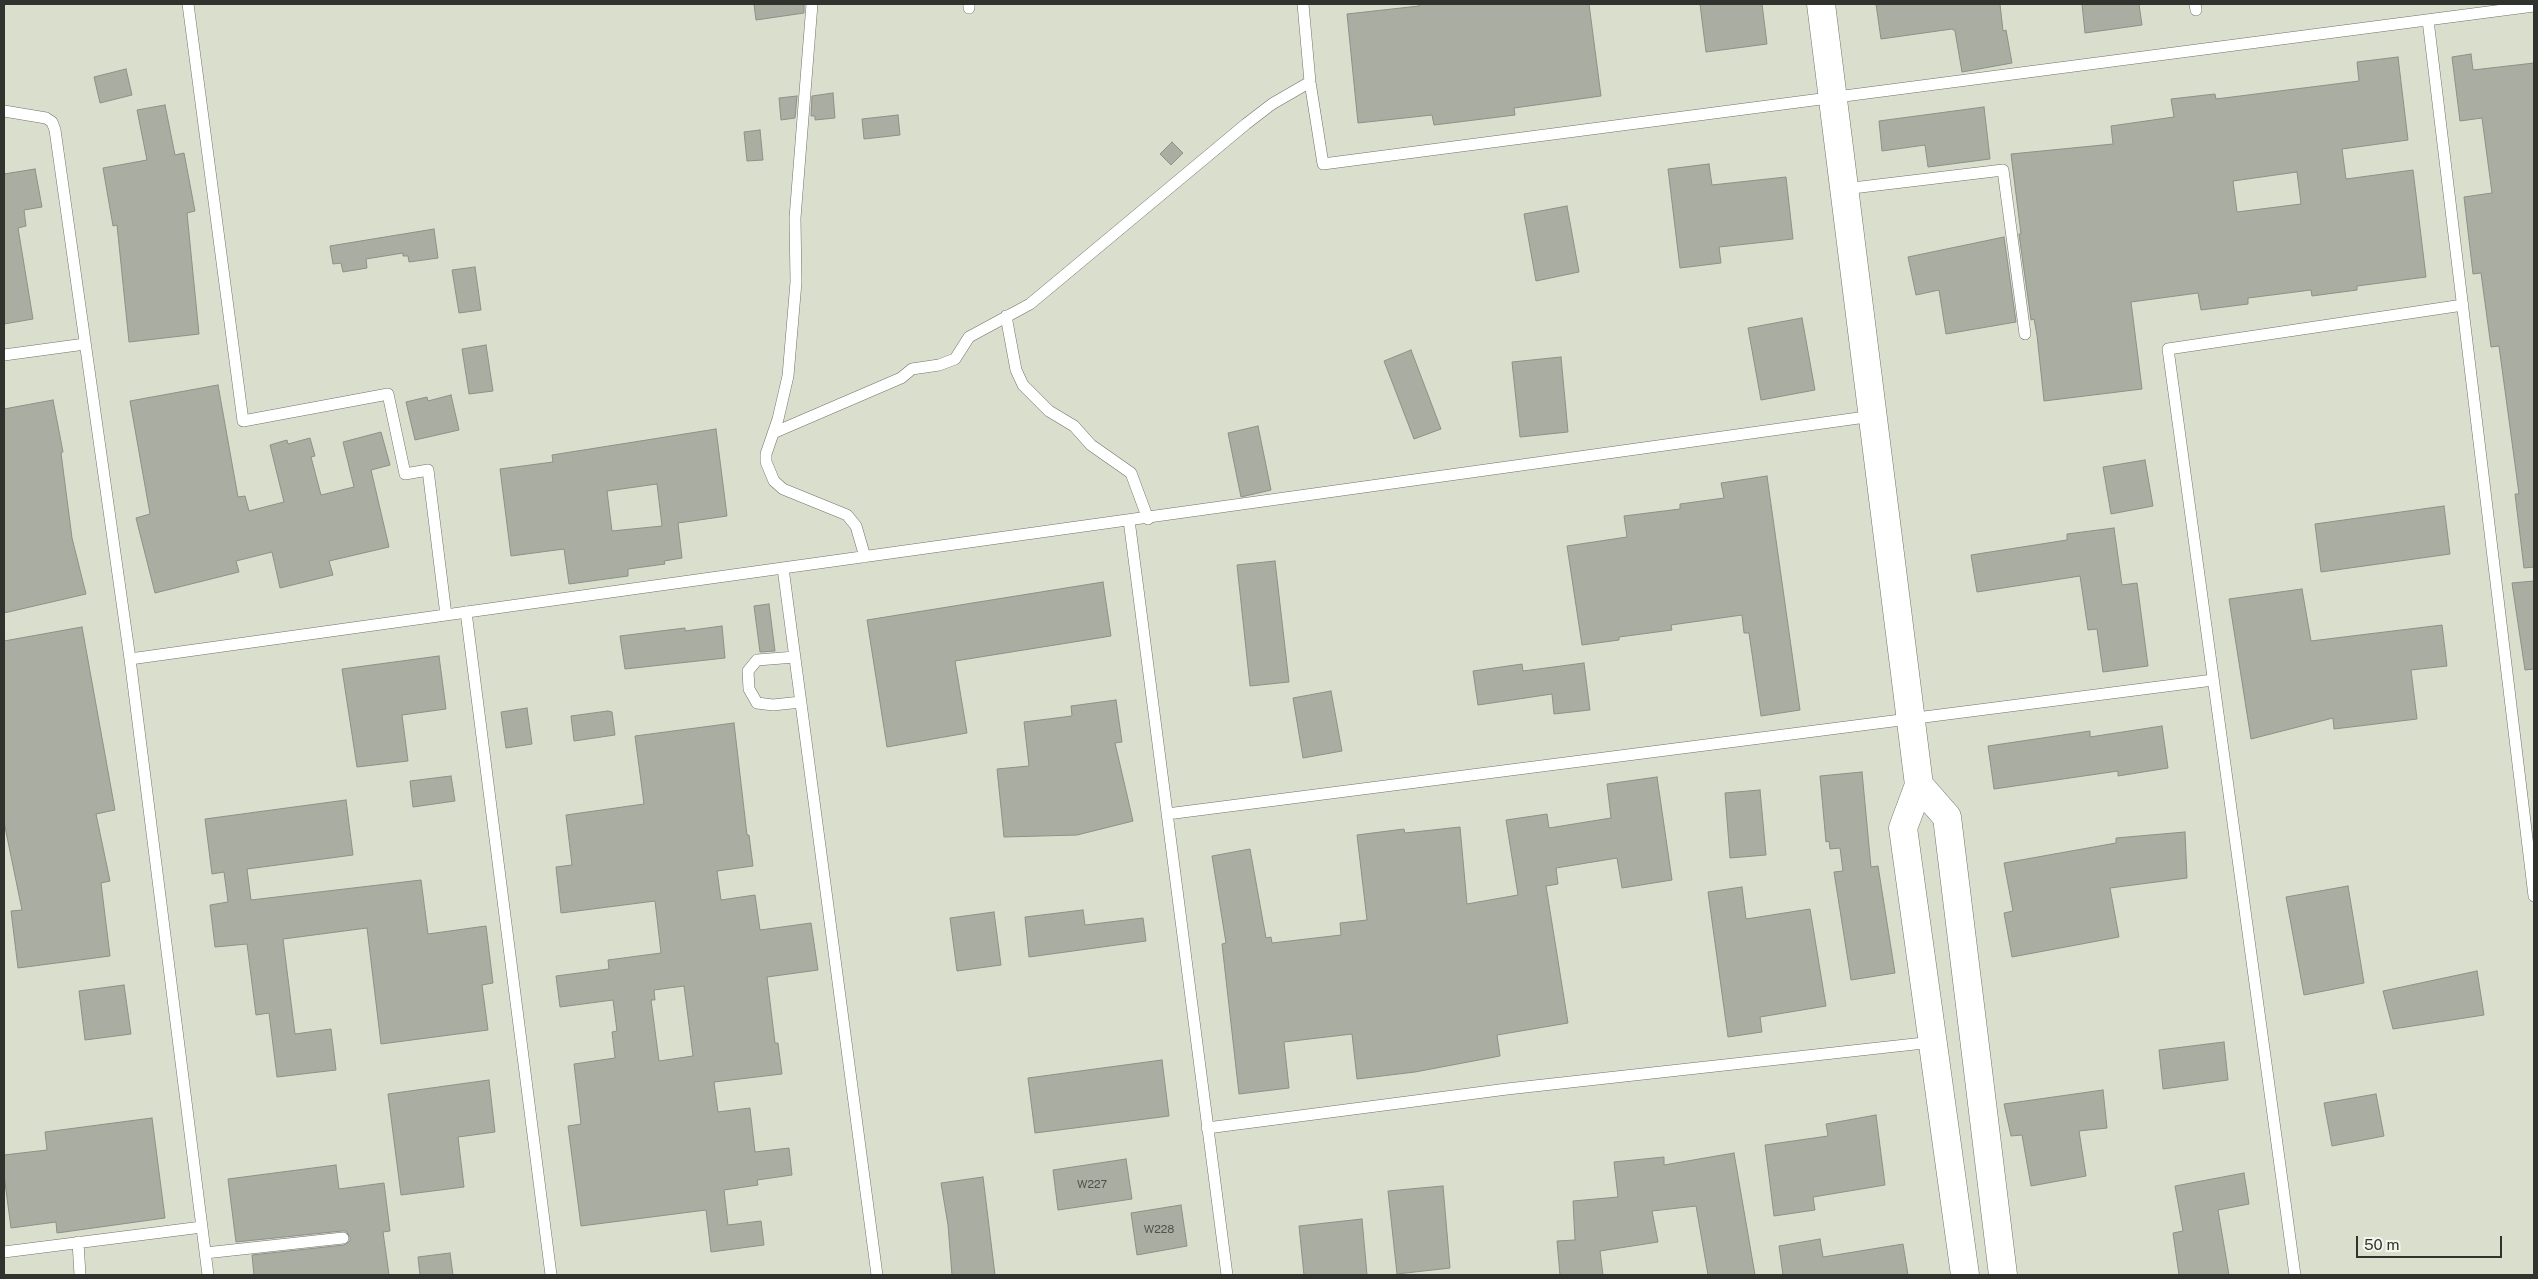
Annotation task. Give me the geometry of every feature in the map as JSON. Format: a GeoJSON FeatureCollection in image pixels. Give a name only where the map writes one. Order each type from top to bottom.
{"type":"FeatureCollection","features":[{"type":"Feature","properties":{"kind":"street"},"geometry":{"type":"LineString","coordinates":[[1821,4],[1919,785],[1903,828],[1965,1275]]}},
{"type":"Feature","properties":{"kind":"street"},"geometry":{"type":"LineString","coordinates":[[1919,785],[1947,817],[2003,1275]]}},
{"type":"Feature","properties":{"kind":"lane"},"geometry":{"type":"LineString","coordinates":[[188,4],[243,421],[388,394],[405,474],[428,470],[446,615]]}},
{"type":"Feature","properties":{"kind":"lane"},"geometry":{"type":"LineString","coordinates":[[812,4],[795,218],[796,282],[788,376],[766,454],[766,462],[774,482],[784,490],[847,515],[856,526],[865,557]]}},
{"type":"Feature","properties":{"kind":"lane"},"geometry":{"type":"LineString","coordinates":[[1303,4],[1310,82],[1324,164],[2534,6]]}},
{"type":"Feature","properties":{"kind":"lane"},"geometry":{"type":"LineString","coordinates":[[2428,20],[2534,896]]}},
{"type":"Feature","properties":{"kind":"lane"},"geometry":{"type":"LineString","coordinates":[[773,434],[901,378],[912,369],[948,363],[957,357],[969,337],[1030,304],[1272,104],[1310,82]]}},
{"type":"Feature","properties":{"kind":"lane"},"geometry":{"type":"LineString","coordinates":[[4,111],[46,118],[52,122],[55,130],[130,659],[208,1275]]}},
{"type":"Feature","properties":{"kind":"lane"},"geometry":{"type":"LineString","coordinates":[[1844,189],[2003,170],[2025,334]]}},
{"type":"Feature","properties":{"kind":"lane"},"geometry":{"type":"LineString","coordinates":[[2295,1275],[2168,349],[2463,305]]}},
{"type":"Feature","properties":{"kind":"lane"},"geometry":{"type":"LineString","coordinates":[[1006,316],[1016,370],[1023,385],[1049,411],[1074,426],[1091,445],[1131,473],[1148,519]]}},
{"type":"Feature","properties":{"kind":"lane"},"geometry":{"type":"LineString","coordinates":[[4,356],[85,344]]}},
{"type":"Feature","properties":{"kind":"lane"},"geometry":{"type":"LineString","coordinates":[[130,659],[1129,520],[1148,519],[1873,416]]}},
{"type":"Feature","properties":{"kind":"lane"},"geometry":{"type":"LineString","coordinates":[[1129,520],[1226,1275]]}},
{"type":"Feature","properties":{"kind":"lane"},"geometry":{"type":"LineString","coordinates":[[783,568],[877,1275]]}},
{"type":"Feature","properties":{"kind":"lane"},"geometry":{"type":"LineString","coordinates":[[466,612],[551,1275]]}},
{"type":"Feature","properties":{"kind":"lane"},"geometry":{"type":"LineString","coordinates":[[795,658],[757,660],[748,671],[749,690],[757,703],[773,705],[801,702]]}},
{"type":"Feature","properties":{"kind":"lane"},"geometry":{"type":"LineString","coordinates":[[1166,814],[2213,680]]}},
{"type":"Feature","properties":{"kind":"lane"},"geometry":{"type":"LineString","coordinates":[[1208,1128],[1507,1089],[1933,1042]]}},
{"type":"Feature","properties":{"kind":"lane"},"geometry":{"type":"LineString","coordinates":[[4,1252],[202,1226]]}},
{"type":"Feature","properties":{"kind":"lane"},"geometry":{"type":"LineString","coordinates":[[205,1253],[343,1238]]}},
{"type":"Feature","properties":{"kind":"lane"},"geometry":{"type":"LineString","coordinates":[[78,1242],[80,1275]]}},
{"type":"Feature","properties":{"kind":"shaded area"},"geometry":{"type":"Polygon","coordinates":[[[4,4],[2534,4],[2534,1275],[4,1275],[4,4]]]}},
{"type":"Feature","properties":{"kind":"building"},"geometry":{"type":"Polygon","coordinates":[[[754,4],[804,4],[804,13],[756,20],[754,4]]]}},
{"type":"Feature","properties":{"kind":"building"},"geometry":{"type":"Polygon","coordinates":[[[1419,4],[1589,4],[1601,96],[1514,108],[1515,115],[1434,125],[1432,115],[1358,123],[1347,14],[1419,6],[1419,4]]]}},
{"type":"Feature","properties":{"kind":"building"},"geometry":{"type":"Polygon","coordinates":[[[1700,4],[1762,4],[1767,44],[1706,52],[1700,4]]]}},
{"type":"Feature","properties":{"kind":"building"},"geometry":{"type":"Polygon","coordinates":[[[1876,4],[2000,4],[2003,31],[2006,30],[2012,63],[1962,72],[1955,31],[1952,29],[1881,39],[1876,4]]]}},
{"type":"Feature","properties":{"kind":"building"},"geometry":{"type":"Polygon","coordinates":[[[2082,4],[2139,4],[2142,25],[2085,33],[2082,4]]]}},
{"type":"Feature","properties":{"kind":"building"},"geometry":{"type":"Polygon","coordinates":[[[2471,54],[2473,70],[2534,63],[2534,567],[2524,568],[2515,494],[2519,494],[2499,346],[2491,347],[2481,273],[2473,274],[2464,197],[2492,193],[2482,118],[2460,121],[2452,57],[2471,54]]]}},
{"type":"Feature","properties":{"kind":"building"},"geometry":{"type":"Polygon","coordinates":[[[2398,57],[2408,140],[2342,149],[2346,179],[2413,170],[2426,277],[2357,286],[2357,290],[2312,296],[2311,290],[2248,298],[2248,304],[2201,310],[2198,293],[2131,302],[2142,389],[2044,401],[2037,335],[2034,319],[2031,320],[2019,234],[2021,234],[2011,154],[2113,144],[2111,126],[2174,117],[2171,99],[2215,94],[2216,99],[2359,81],[2357,62],[2398,57]],[[2297,172],[2233,181],[2237,212],[2301,204],[2297,172]]]}},
{"type":"Feature","properties":{"kind":"building"},"geometry":{"type":"Polygon","coordinates":[[[126,69],[132,95],[100,103],[94,77],[126,69]]]}},
{"type":"Feature","properties":{"kind":"building"},"geometry":{"type":"Polygon","coordinates":[[[833,93],[835,118],[815,120],[815,116],[811,116],[812,96],[833,93]]]}},
{"type":"Feature","properties":{"kind":"building"},"geometry":{"type":"Polygon","coordinates":[[[797,96],[795,118],[781,120],[779,98],[797,96]]]}},
{"type":"Feature","properties":{"kind":"building"},"geometry":{"type":"Polygon","coordinates":[[[165,105],[175,155],[184,153],[195,211],[187,213],[199,334],[129,342],[117,225],[113,226],[103,168],[147,160],[137,110],[165,105]]]}},
{"type":"Feature","properties":{"kind":"building"},"geometry":{"type":"Polygon","coordinates":[[[1984,107],[1990,159],[1928,167],[1925,145],[1882,151],[1879,121],[1984,107]]]}},
{"type":"Feature","properties":{"kind":"building"},"geometry":{"type":"Polygon","coordinates":[[[898,115],[900,135],[864,139],[862,119],[898,115]]]}},
{"type":"Feature","properties":{"kind":"building"},"geometry":{"type":"Polygon","coordinates":[[[760,130],[763,160],[747,161],[744,132],[760,130]]]}},
{"type":"Feature","properties":{"kind":"building"},"geometry":{"type":"Polygon","coordinates":[[[1172,142],[1183,153],[1171,165],[1160,154],[1172,142]]]}},
{"type":"Feature","properties":{"kind":"building"},"geometry":{"type":"Polygon","coordinates":[[[1709,164],[1712,185],[1786,177],[1793,239],[1719,247],[1721,263],[1680,268],[1668,169],[1709,164]]]}},
{"type":"Feature","properties":{"kind":"building"},"geometry":{"type":"Polygon","coordinates":[[[35,169],[42,207],[24,210],[26,226],[18,228],[33,319],[4,324],[4,174],[35,169]]]}},
{"type":"Feature","properties":{"kind":"building"},"geometry":{"type":"Polygon","coordinates":[[[1567,206],[1579,272],[1536,281],[1524,214],[1567,206]]]}},
{"type":"Feature","properties":{"kind":"building"},"geometry":{"type":"Polygon","coordinates":[[[434,229],[438,258],[409,262],[408,256],[403,256],[403,253],[366,259],[367,268],[343,272],[341,263],[333,264],[330,246],[434,229]]]}},
{"type":"Feature","properties":{"kind":"building"},"geometry":{"type":"Polygon","coordinates":[[[2004,237],[2016,322],[1946,334],[1939,290],[1916,295],[1908,257],[2004,237]]]}},
{"type":"Feature","properties":{"kind":"building"},"geometry":{"type":"Polygon","coordinates":[[[475,267],[481,310],[459,313],[452,270],[475,267]]]}},
{"type":"Feature","properties":{"kind":"building"},"geometry":{"type":"Polygon","coordinates":[[[1802,318],[1815,390],[1761,400],[1748,328],[1802,318]]]}},
{"type":"Feature","properties":{"kind":"building"},"geometry":{"type":"Polygon","coordinates":[[[486,345],[493,391],[469,394],[462,349],[486,345]]]}},
{"type":"Feature","properties":{"kind":"building"},"geometry":{"type":"Polygon","coordinates":[[[1411,350],[1441,429],[1414,439],[1384,361],[1411,350]]]}},
{"type":"Feature","properties":{"kind":"building"},"geometry":{"type":"Polygon","coordinates":[[[1561,357],[1568,432],[1520,437],[1512,362],[1561,357]]]}},
{"type":"Feature","properties":{"kind":"building"},"geometry":{"type":"Polygon","coordinates":[[[218,385],[238,497],[245,496],[249,511],[284,502],[270,445],[287,440],[288,444],[310,438],[315,456],[311,457],[321,495],[354,487],[343,442],[381,432],[390,465],[371,470],[389,547],[329,561],[333,575],[280,588],[272,552],[236,561],[239,572],[155,593],[136,518],[150,514],[130,401],[218,385]]]}},
{"type":"Feature","properties":{"kind":"building"},"geometry":{"type":"Polygon","coordinates":[[[451,395],[459,430],[415,440],[406,402],[427,397],[428,401],[451,395]]]}},
{"type":"Feature","properties":{"kind":"building"},"geometry":{"type":"Polygon","coordinates":[[[53,400],[63,452],[61,453],[72,538],[86,594],[4,613],[4,409],[53,400]]]}},
{"type":"Feature","properties":{"kind":"building"},"geometry":{"type":"Polygon","coordinates":[[[1258,426],[1271,490],[1241,497],[1228,433],[1258,426]]]}},
{"type":"Feature","properties":{"kind":"building"},"geometry":{"type":"Polygon","coordinates":[[[716,429],[727,516],[678,523],[682,558],[664,561],[665,564],[628,569],[628,576],[569,584],[564,549],[511,556],[500,469],[553,462],[552,455],[716,429]],[[657,484],[607,491],[612,531],[662,526],[657,484]]]}},
{"type":"Feature","properties":{"kind":"building"},"geometry":{"type":"Polygon","coordinates":[[[2145,460],[2153,506],[2111,514],[2103,467],[2145,460]]]}},
{"type":"Feature","properties":{"kind":"building"},"geometry":{"type":"Polygon","coordinates":[[[1767,476],[1800,710],[1761,716],[1749,633],[1744,633],[1742,615],[1671,625],[1672,630],[1619,637],[1619,640],[1582,645],[1567,546],[1627,537],[1624,516],[1680,509],[1680,504],[1724,498],[1721,483],[1767,476]]]}},
{"type":"Feature","properties":{"kind":"building"},"geometry":{"type":"Polygon","coordinates":[[[2444,506],[2450,554],[2321,572],[2315,524],[2444,506]]]}},
{"type":"Feature","properties":{"kind":"building"},"geometry":{"type":"Polygon","coordinates":[[[2114,528],[2122,585],[2137,583],[2148,666],[2103,672],[2097,629],[2088,630],[2080,576],[1977,592],[1971,555],[2067,540],[2067,534],[2114,528]]]}},
{"type":"Feature","properties":{"kind":"building"},"geometry":{"type":"Polygon","coordinates":[[[1275,561],[1289,682],[1250,686],[1237,565],[1275,561]]]}},
{"type":"Feature","properties":{"kind":"building"},"geometry":{"type":"Polygon","coordinates":[[[2534,581],[2534,669],[2525,670],[2512,583],[2534,581]]]}},
{"type":"Feature","properties":{"kind":"building"},"geometry":{"type":"Polygon","coordinates":[[[1103,582],[1111,636],[955,661],[967,733],[887,747],[867,620],[1103,582]]]}},
{"type":"Feature","properties":{"kind":"building"},"geometry":{"type":"Polygon","coordinates":[[[2302,589],[2311,641],[2442,625],[2447,666],[2411,670],[2417,719],[2334,729],[2333,718],[2251,739],[2229,599],[2302,589]]]}},
{"type":"Feature","properties":{"kind":"building"},"geometry":{"type":"Polygon","coordinates":[[[769,604],[775,651],[760,652],[754,606],[769,604]]]}},
{"type":"Feature","properties":{"kind":"building"},"geometry":{"type":"Polygon","coordinates":[[[722,626],[725,658],[625,669],[620,636],[685,628],[685,631],[722,626]]]}},
{"type":"Feature","properties":{"kind":"building"},"geometry":{"type":"Polygon","coordinates":[[[82,627],[115,810],[96,814],[110,881],[101,883],[110,956],[18,968],[11,911],[22,910],[4,822],[4,641],[82,627]]]}},
{"type":"Feature","properties":{"kind":"building"},"geometry":{"type":"Polygon","coordinates":[[[439,656],[446,709],[402,715],[408,761],[357,767],[342,669],[439,656]]]}},
{"type":"Feature","properties":{"kind":"building"},"geometry":{"type":"Polygon","coordinates":[[[1584,663],[1590,710],[1554,714],[1552,694],[1478,705],[1473,671],[1522,664],[1523,671],[1584,663]]]}},
{"type":"Feature","properties":{"kind":"building"},"geometry":{"type":"Polygon","coordinates":[[[1331,691],[1342,751],[1303,758],[1293,698],[1331,691]]]}},
{"type":"Feature","properties":{"kind":"building"},"geometry":{"type":"Polygon","coordinates":[[[1116,700],[1122,742],[1115,743],[1133,821],[1077,835],[1004,837],[997,769],[1029,766],[1024,722],[1072,716],[1071,706],[1116,700]]]}},
{"type":"Feature","properties":{"kind":"building"},"geometry":{"type":"Polygon","coordinates":[[[527,708],[532,744],[506,748],[501,712],[527,708]]]}},
{"type":"Feature","properties":{"kind":"building"},"geometry":{"type":"Polygon","coordinates":[[[612,712],[615,735],[574,741],[571,716],[612,712]]]}},
{"type":"Feature","properties":{"kind":"building"},"geometry":{"type":"Polygon","coordinates":[[[734,723],[747,835],[749,835],[753,866],[717,871],[721,900],[755,895],[760,930],[811,923],[818,970],[767,977],[775,1043],[778,1043],[782,1074],[714,1082],[718,1112],[750,1108],[755,1152],[789,1148],[792,1175],[757,1180],[758,1185],[724,1190],[728,1225],[761,1221],[764,1245],[711,1252],[706,1210],[581,1226],[568,1126],[581,1124],[574,1064],[615,1058],[612,1032],[617,1031],[613,1000],[560,1007],[556,976],[609,969],[608,960],[661,953],[655,901],[561,913],[556,867],[572,865],[566,815],[644,804],[635,736],[734,723]],[[684,986],[654,990],[655,1000],[651,1000],[659,1061],[693,1056],[684,986]]]}},
{"type":"Feature","properties":{"kind":"building"},"geometry":{"type":"Polygon","coordinates":[[[2162,726],[2168,768],[2118,776],[2118,771],[1994,789],[1988,746],[2090,731],[2090,737],[2162,726]]]}},
{"type":"Feature","properties":{"kind":"building"},"geometry":{"type":"Polygon","coordinates":[[[1862,772],[1871,867],[1878,866],[1895,973],[1851,980],[1834,872],[1843,871],[1840,848],[1830,849],[1829,841],[1826,842],[1820,776],[1862,772]]]}},
{"type":"Feature","properties":{"kind":"building"},"geometry":{"type":"Polygon","coordinates":[[[451,776],[455,801],[413,807],[410,781],[451,776]]]}},
{"type":"Feature","properties":{"kind":"building"},"geometry":{"type":"Polygon","coordinates":[[[1657,777],[1672,880],[1622,888],[1617,858],[1556,868],[1558,884],[1546,886],[1568,1023],[1497,1035],[1500,1056],[1415,1072],[1357,1079],[1352,1034],[1284,1042],[1289,1088],[1239,1094],[1222,944],[1226,943],[1212,856],[1250,849],[1266,938],[1271,937],[1272,943],[1341,935],[1340,923],[1367,920],[1357,835],[1404,829],[1405,833],[1460,827],[1467,904],[1518,895],[1506,820],[1547,814],[1549,828],[1611,818],[1607,784],[1657,777]]]}},
{"type":"Feature","properties":{"kind":"building"},"geometry":{"type":"Polygon","coordinates":[[[1760,790],[1766,855],[1730,858],[1725,793],[1760,790]]]}},
{"type":"Feature","properties":{"kind":"building"},"geometry":{"type":"Polygon","coordinates":[[[346,800],[353,855],[247,869],[251,900],[421,880],[428,934],[486,926],[493,983],[482,985],[488,1030],[381,1044],[367,928],[283,939],[295,1034],[331,1029],[336,1070],[277,1077],[269,1013],[256,1015],[247,944],[215,947],[210,905],[228,902],[224,872],[212,874],[205,819],[346,800]]]}},
{"type":"Feature","properties":{"kind":"building"},"geometry":{"type":"Polygon","coordinates":[[[2185,832],[2187,878],[2110,888],[2119,937],[2012,957],[2004,913],[2013,911],[2004,863],[2116,843],[2116,838],[2185,832]]]}},
{"type":"Feature","properties":{"kind":"building"},"geometry":{"type":"Polygon","coordinates":[[[2348,886],[2364,983],[2304,995],[2286,897],[2348,886]]]}},
{"type":"Feature","properties":{"kind":"building"},"geometry":{"type":"Polygon","coordinates":[[[1742,887],[1746,919],[1810,909],[1826,1006],[1760,1017],[1762,1032],[1728,1037],[1708,892],[1742,887]]]}},
{"type":"Feature","properties":{"kind":"building"},"geometry":{"type":"Polygon","coordinates":[[[1083,910],[1085,925],[1143,918],[1146,941],[1029,957],[1025,917],[1083,910]]]}},
{"type":"Feature","properties":{"kind":"building"},"geometry":{"type":"Polygon","coordinates":[[[994,912],[1001,965],[957,971],[950,918],[994,912]]]}},
{"type":"Feature","properties":{"kind":"building"},"geometry":{"type":"Polygon","coordinates":[[[2477,971],[2484,1015],[2393,1029],[2383,991],[2477,971]]]}},
{"type":"Feature","properties":{"kind":"building"},"geometry":{"type":"Polygon","coordinates":[[[124,985],[131,1034],[85,1040],[79,991],[124,985]]]}},
{"type":"Feature","properties":{"kind":"building"},"geometry":{"type":"Polygon","coordinates":[[[2224,1042],[2228,1080],[2163,1089],[2159,1050],[2224,1042]]]}},
{"type":"Feature","properties":{"kind":"building"},"geometry":{"type":"Polygon","coordinates":[[[1162,1060],[1169,1116],[1035,1133],[1028,1078],[1162,1060]]]}},
{"type":"Feature","properties":{"kind":"building"},"geometry":{"type":"Polygon","coordinates":[[[489,1080],[495,1132],[458,1137],[464,1187],[401,1195],[388,1094],[489,1080]]]}},
{"type":"Feature","properties":{"kind":"building"},"geometry":{"type":"Polygon","coordinates":[[[2103,1090],[2107,1128],[2079,1131],[2086,1176],[2031,1186],[2022,1135],[2011,1136],[2004,1104],[2103,1090]]]}},
{"type":"Feature","properties":{"kind":"building"},"geometry":{"type":"Polygon","coordinates":[[[2376,1094],[2384,1136],[2332,1146],[2324,1103],[2376,1094]]]}},
{"type":"Feature","properties":{"kind":"building"},"geometry":{"type":"Polygon","coordinates":[[[1876,1115],[1885,1185],[1813,1197],[1815,1210],[1774,1216],[1765,1145],[1828,1136],[1826,1124],[1876,1115]]]}},
{"type":"Feature","properties":{"kind":"building"},"geometry":{"type":"Polygon","coordinates":[[[152,1118],[165,1218],[57,1233],[56,1222],[11,1228],[4,1175],[4,1155],[47,1150],[45,1132],[152,1118]]]}},
{"type":"Feature","properties":{"kind":"building"},"geometry":{"type":"Polygon","coordinates":[[[1734,1153],[1755,1275],[1708,1275],[1696,1206],[1652,1211],[1658,1242],[1600,1251],[1603,1275],[1560,1275],[1557,1241],[1575,1240],[1573,1201],[1618,1197],[1614,1162],[1664,1157],[1664,1165],[1734,1153]]]}},
{"type":"Feature","properties":{"kind":"building"},"geometry":{"type":"Polygon","coordinates":[[[1126,1159],[1132,1199],[1058,1210],[1053,1170],[1126,1159]]]}},
{"type":"Feature","properties":{"kind":"building"},"geometry":{"type":"Polygon","coordinates":[[[336,1165],[339,1189],[384,1183],[390,1231],[383,1232],[389,1275],[254,1275],[252,1255],[344,1245],[350,1241],[350,1237],[346,1231],[342,1231],[236,1242],[228,1179],[336,1165]]]}},
{"type":"Feature","properties":{"kind":"building"},"geometry":{"type":"Polygon","coordinates":[[[2244,1173],[2249,1204],[2218,1210],[2229,1275],[2179,1275],[2173,1233],[2183,1231],[2175,1186],[2244,1173]]]}},
{"type":"Feature","properties":{"kind":"building"},"geometry":{"type":"Polygon","coordinates":[[[983,1177],[995,1275],[952,1275],[948,1225],[941,1183],[983,1177]]]}},
{"type":"Feature","properties":{"kind":"building"},"geometry":{"type":"Polygon","coordinates":[[[1443,1186],[1450,1268],[1397,1274],[1388,1191],[1443,1186]]]}},
{"type":"Feature","properties":{"kind":"building"},"geometry":{"type":"Polygon","coordinates":[[[1181,1205],[1187,1246],[1137,1255],[1131,1213],[1181,1205]]]}},
{"type":"Feature","properties":{"kind":"building"},"geometry":{"type":"Polygon","coordinates":[[[1362,1219],[1367,1275],[1304,1275],[1299,1226],[1362,1219]]]}},
{"type":"Feature","properties":{"kind":"building"},"geometry":{"type":"Polygon","coordinates":[[[1820,1239],[1823,1257],[1903,1244],[1908,1275],[1783,1275],[1779,1246],[1820,1239]]]}},
{"type":"Feature","properties":{"kind":"building"},"geometry":{"type":"Polygon","coordinates":[[[450,1253],[453,1275],[420,1275],[418,1257],[450,1253]]]}}]}
